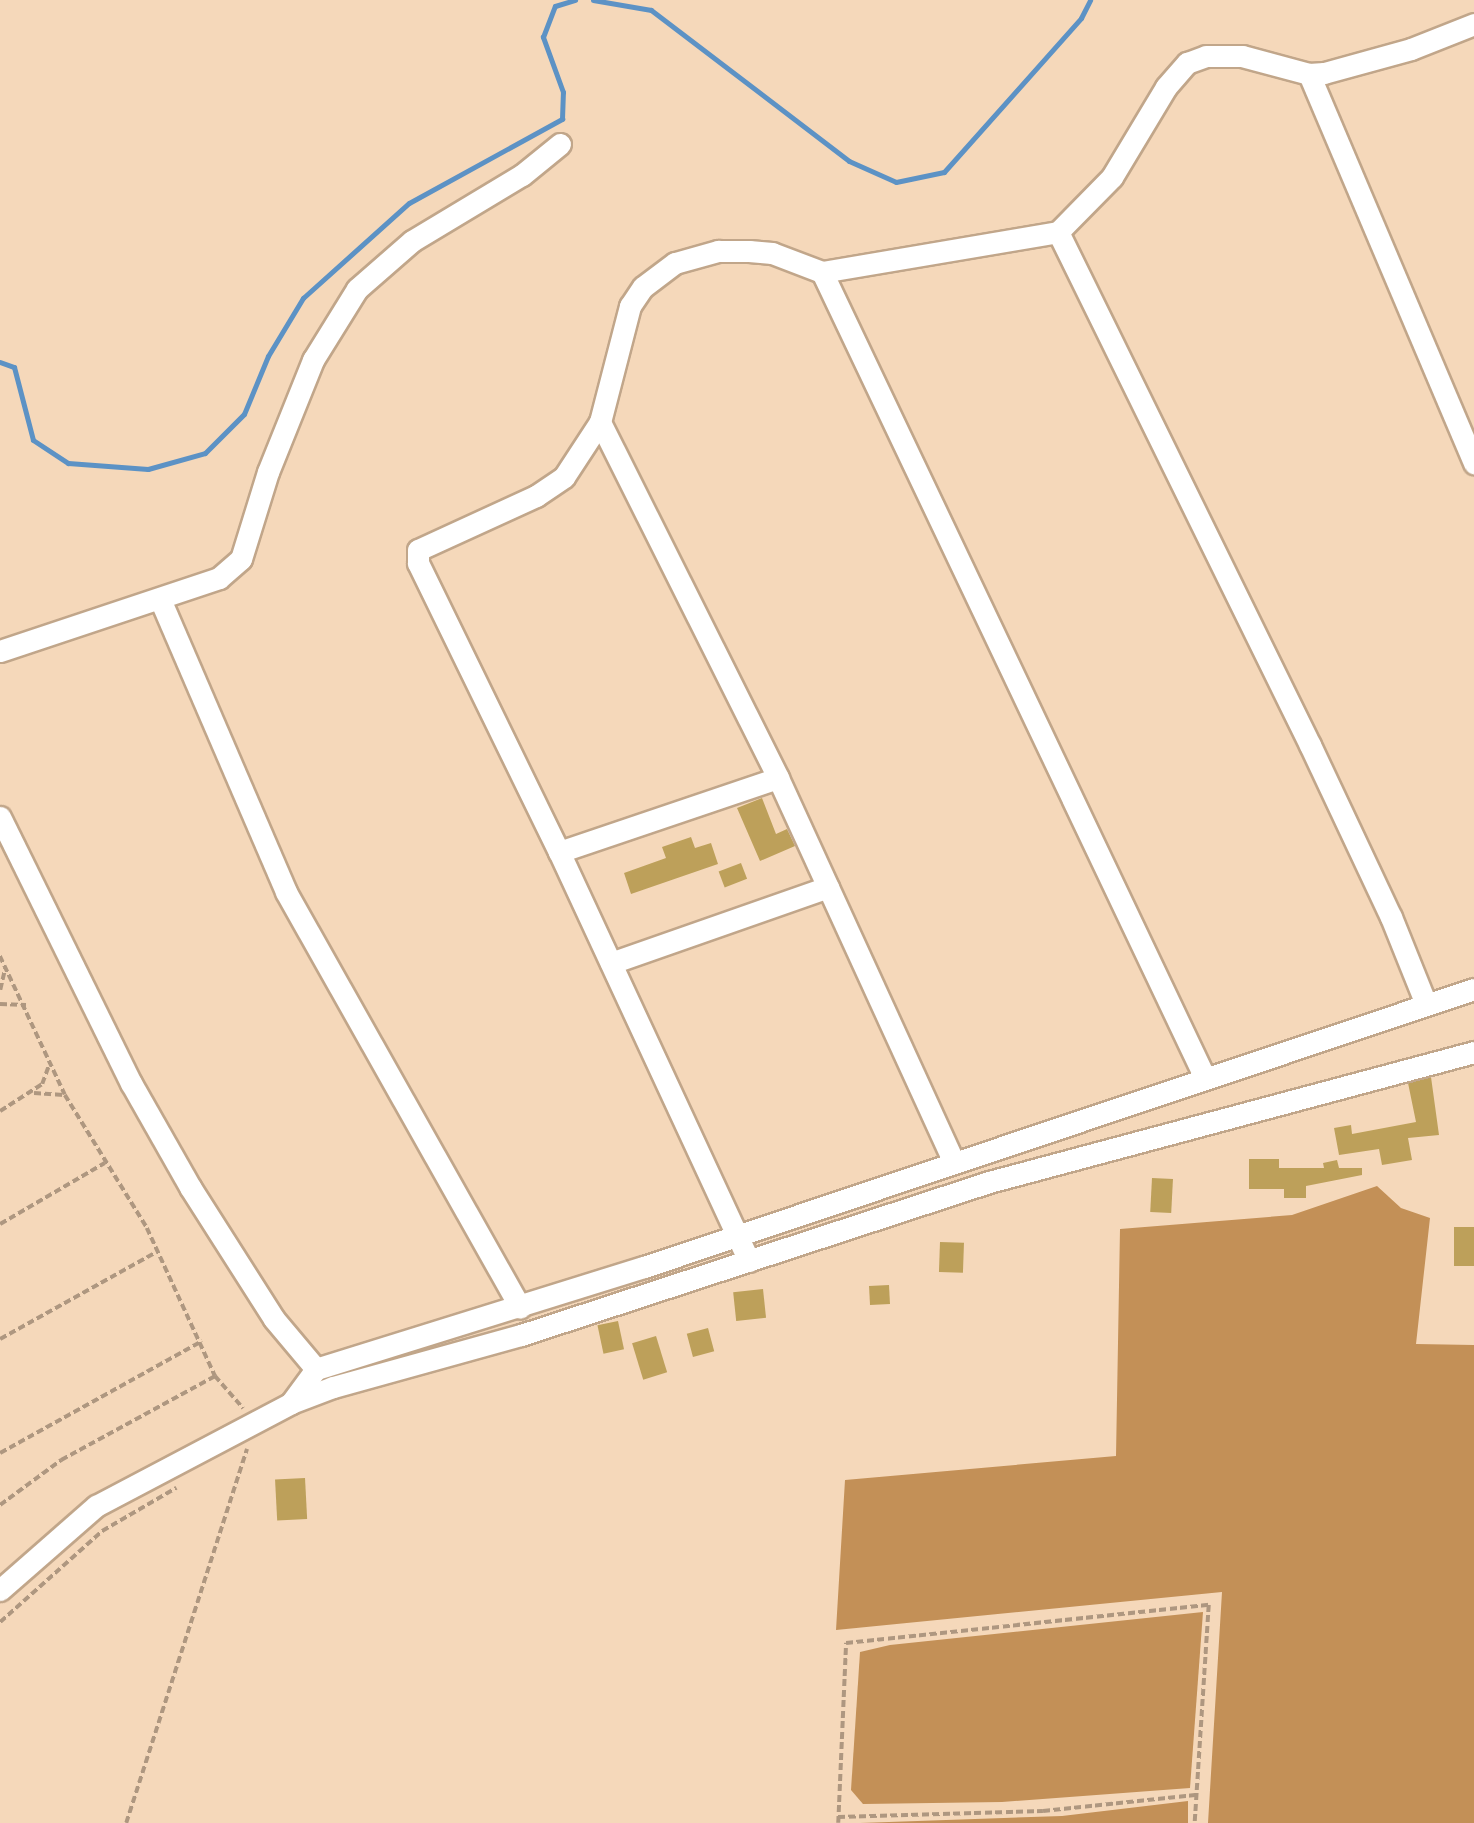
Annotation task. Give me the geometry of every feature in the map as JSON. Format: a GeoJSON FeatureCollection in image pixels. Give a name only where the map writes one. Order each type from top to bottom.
{"type":"FeatureCollection","features":[{"type":"Feature","properties":{"kind":"street"},"geometry":{"type":"LineString","coordinates":[[749,1261],[559,852],[417,555],[424,543],[478,524],[564,477],[600,422],[630,306],[643,288],[675,262],[718,251],[749,251],[772,253],[822,272],[1058,232],[1112,177],[1166,87],[1188,63],[1206,56],[1242,56],[1309,74],[1411,49],[1474,24]]}},
{"type":"Feature","properties":{"kind":"street"},"geometry":{"type":"LineString","coordinates":[[1309,74],[1474,463]]}},
{"type":"Feature","properties":{"kind":"street"},"geometry":{"type":"LineString","coordinates":[[0,651],[118,609],[160,599],[219,578],[241,559],[268,471],[313,360],[358,289],[412,241],[522,175],[560,144]]}},
{"type":"Feature","properties":{"kind":"street"},"geometry":{"type":"LineString","coordinates":[[1058,232],[1310,745],[1391,917],[1426,1004]]}},
{"type":"Feature","properties":{"kind":"street"},"geometry":{"type":"LineString","coordinates":[[822,272],[1205,1078]]}},
{"type":"Feature","properties":{"kind":"street"},"geometry":{"type":"LineString","coordinates":[[600,422],[778,778],[953,1161]]}},
{"type":"Feature","properties":{"kind":"street"},"geometry":{"type":"LineString","coordinates":[[160,599],[286,892],[520,1308]]}},
{"type":"Feature","properties":{"kind":"street"},"geometry":{"type":"LineString","coordinates":[[559,852],[778,778]]}},
{"type":"Feature","properties":{"kind":"street"},"geometry":{"type":"LineString","coordinates":[[0,817],[131,1083],[190,1188],[274,1319],[316,1369]]}},
{"type":"Feature","properties":{"kind":"street"},"geometry":{"type":"LineString","coordinates":[[611,963],[828,887]]}},
{"type":"Feature","properties":{"kind":"street"},"geometry":{"type":"LineString","coordinates":[[291,1403],[316,1369],[520,1308],[1474,989]]}},
{"type":"Feature","properties":{"kind":"street"},"geometry":{"type":"LineString","coordinates":[[0,1590],[96,1506],[291,1403],[749,1261],[989,1182],[1474,1052]]}},
{"type":"Feature","properties":{"kind":"path"},"geometry":{"type":"LineString","coordinates":[[0,956],[26,1005],[65,1096],[146,1228],[202,1341],[215,1376],[255,1423]]}},
{"type":"Feature","properties":{"kind":"path"},"geometry":{"type":"LineString","coordinates":[[0,990],[6,967]]}},
{"type":"Feature","properties":{"kind":"path"},"geometry":{"type":"LineString","coordinates":[[0,1004],[26,1005]]}},
{"type":"Feature","properties":{"kind":"path"},"geometry":{"type":"LineString","coordinates":[[0,1111],[32,1093],[42,1084],[50,1062]]}},
{"type":"Feature","properties":{"kind":"path"},"geometry":{"type":"LineString","coordinates":[[32,1093],[65,1096]]}},
{"type":"Feature","properties":{"kind":"path"},"geometry":{"type":"LineString","coordinates":[[0,1224],[104,1163]]}},
{"type":"Feature","properties":{"kind":"path"},"geometry":{"type":"LineString","coordinates":[[0,1339],[156,1252]]}},
{"type":"Feature","properties":{"kind":"path"},"geometry":{"type":"LineString","coordinates":[[0,1453],[202,1341]]}},
{"type":"Feature","properties":{"kind":"path"},"geometry":{"type":"LineString","coordinates":[[0,1505],[61,1460],[215,1376]]}},
{"type":"Feature","properties":{"kind":"path"},"geometry":{"type":"LineString","coordinates":[[126,1823],[248,1445],[237,1452]]}},
{"type":"Feature","properties":{"kind":"path"},"geometry":{"type":"LineString","coordinates":[[0,1622],[102,1531],[181,1485]]}},
{"type":"Feature","properties":{"kind":"path"},"geometry":{"type":"LineString","coordinates":[[1195,1795],[1077,1809],[838,1820],[846,1643],[1209,1605],[1195,1823]]}},
{"type":"Feature","properties":{"kind":"shaded area"},"geometry":{"type":"Polygon","coordinates":[[[1377,1186],[1401,1208],[1430,1218],[1416,1344],[1474,1345],[1474,1823],[1208,1823],[1222,1592],[836,1630],[845,1480],[1116,1456],[1120,1229],[1292,1215],[1377,1186]]]}},
{"type":"Feature","properties":{"kind":"shaded area"},"geometry":{"type":"Polygon","coordinates":[[[1203,1612],[1190,1788],[1002,1802],[863,1804],[851,1790],[860,1652],[890,1645],[1203,1612]]]}},
{"type":"Feature","properties":{"kind":"shaded area"},"geometry":{"type":"Polygon","coordinates":[[[1188,1801],[1188,1823],[860,1823],[1062,1816],[1188,1801]]]}},
{"type":"Feature","properties":{"kind":"building"},"geometry":{"type":"Polygon","coordinates":[[[762,798],[776,834],[787,829],[795,846],[760,861],[737,808],[762,798]]]}},
{"type":"Feature","properties":{"kind":"building"},"geometry":{"type":"Polygon","coordinates":[[[691,837],[695,848],[711,843],[718,864],[631,894],[624,873],[666,858],[662,847],[691,837]]]}},
{"type":"Feature","properties":{"kind":"building"},"geometry":{"type":"Polygon","coordinates":[[[741,863],[747,879],[725,887],[719,872],[741,863]]]}},
{"type":"Feature","properties":{"kind":"building"},"geometry":{"type":"Polygon","coordinates":[[[1431,1077],[1439,1135],[1408,1138],[1412,1160],[1382,1165],[1379,1149],[1339,1155],[1334,1128],[1351,1125],[1352,1134],[1416,1122],[1408,1083],[1431,1077]]]}},
{"type":"Feature","properties":{"kind":"building"},"geometry":{"type":"Polygon","coordinates":[[[1249,1159],[1279,1159],[1279,1168],[1324,1168],[1323,1163],[1337,1160],[1339,1168],[1362,1168],[1362,1175],[1306,1186],[1306,1198],[1284,1198],[1284,1189],[1249,1189],[1249,1159]]]}},
{"type":"Feature","properties":{"kind":"building"},"geometry":{"type":"Polygon","coordinates":[[[1152,1178],[1173,1179],[1171,1213],[1150,1212],[1152,1178]]]}},
{"type":"Feature","properties":{"kind":"building"},"geometry":{"type":"Polygon","coordinates":[[[1454,1227],[1474,1227],[1474,1266],[1454,1266],[1454,1227]]]}},
{"type":"Feature","properties":{"kind":"building"},"geometry":{"type":"Polygon","coordinates":[[[940,1242],[964,1243],[963,1273],[939,1272],[940,1242]]]}},
{"type":"Feature","properties":{"kind":"building"},"geometry":{"type":"Polygon","coordinates":[[[889,1285],[890,1304],[870,1305],[869,1286],[889,1285]]]}},
{"type":"Feature","properties":{"kind":"building"},"geometry":{"type":"Polygon","coordinates":[[[763,1289],[766,1318],[736,1321],[733,1292],[763,1289]]]}},
{"type":"Feature","properties":{"kind":"building"},"geometry":{"type":"Polygon","coordinates":[[[618,1321],[624,1349],[603,1354],[597,1325],[618,1321]]]}},
{"type":"Feature","properties":{"kind":"building"},"geometry":{"type":"Polygon","coordinates":[[[708,1328],[714,1351],[693,1357],[687,1334],[708,1328]]]}},
{"type":"Feature","properties":{"kind":"building"},"geometry":{"type":"Polygon","coordinates":[[[656,1336],[667,1372],[643,1380],[632,1343],[656,1336]]]}},
{"type":"Feature","properties":{"kind":"building"},"geometry":{"type":"Polygon","coordinates":[[[305,1478],[307,1519],[277,1521],[275,1480],[305,1478]]]}},
{"type":"Feature","properties":{"kind":"waterway"},"geometry":{"type":"LineString","coordinates":[[0,362],[14,367],[33,440],[68,463],[148,469],[205,453],[244,414],[268,356],[303,298],[409,203],[562,119],[563,92],[543,37],[555,6],[575,0]]}},
{"type":"Feature","properties":{"kind":"waterway"},"geometry":{"type":"LineString","coordinates":[[593,0],[651,10],[849,161],[896,182],[944,172],[1081,18],[1090,0]]}}]}
